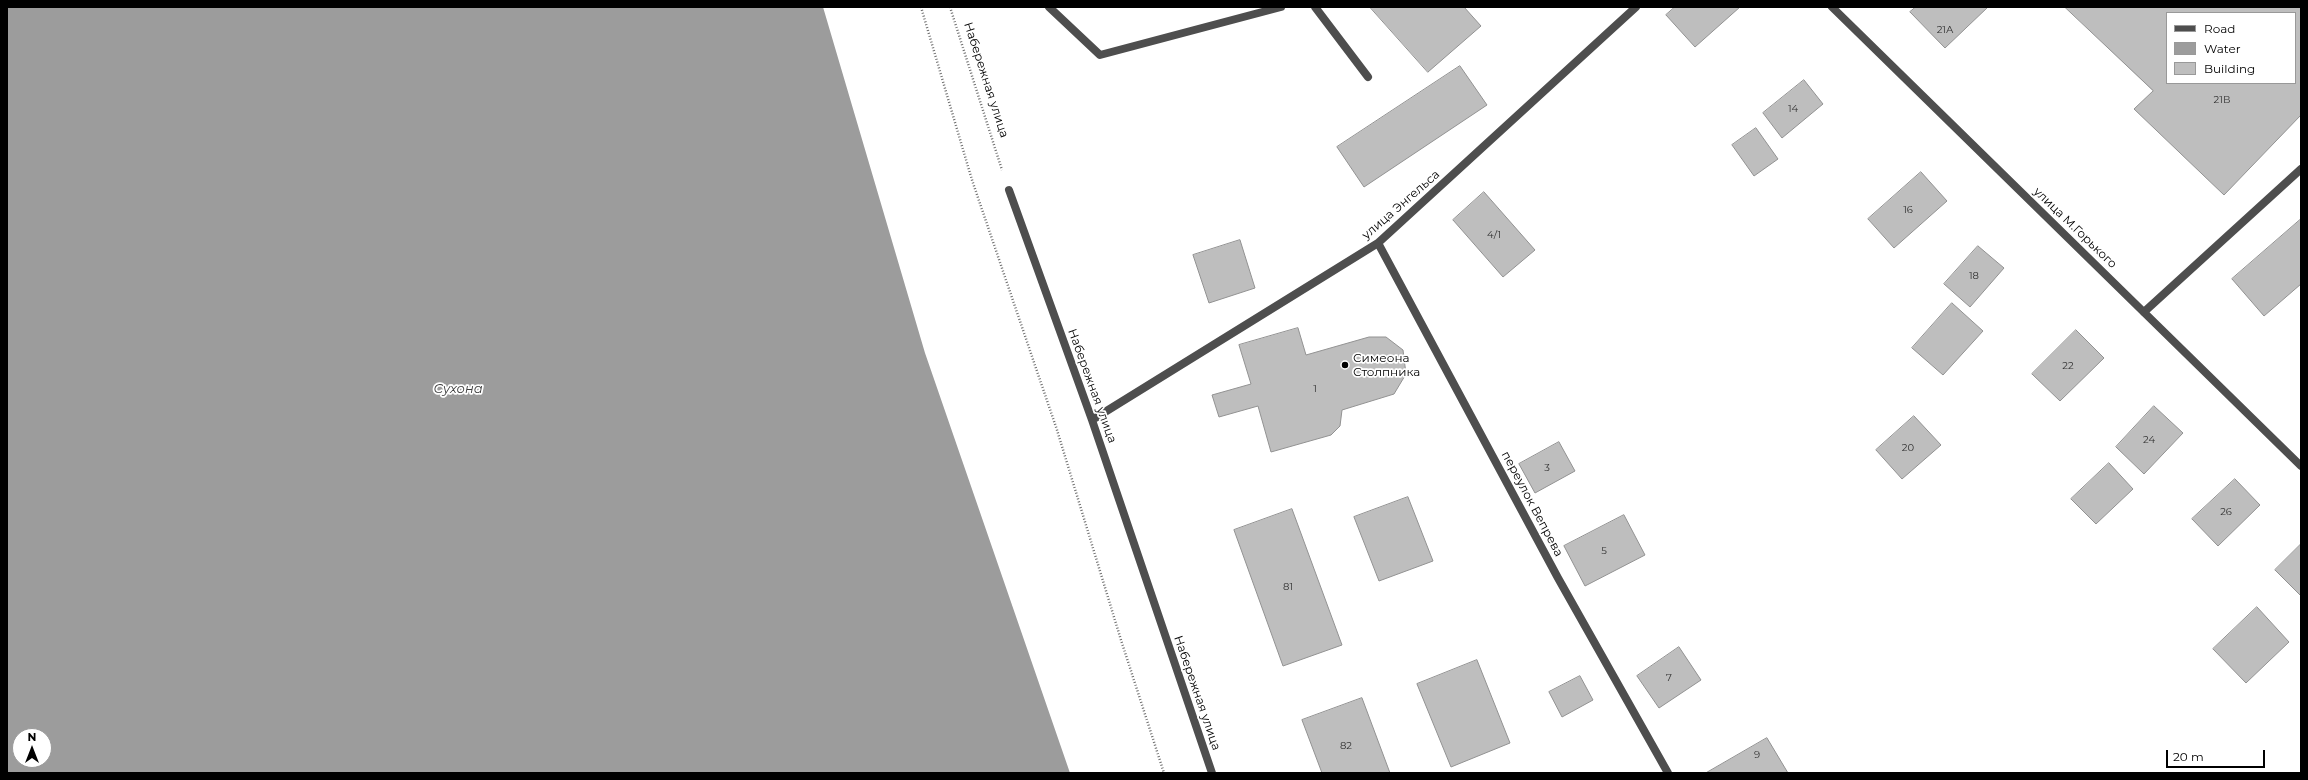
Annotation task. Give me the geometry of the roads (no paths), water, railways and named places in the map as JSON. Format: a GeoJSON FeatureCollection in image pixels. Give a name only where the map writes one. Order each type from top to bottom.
{"type":"FeatureCollection","features":[{"type":"Feature","properties":{"kind":"street"},"geometry":{"type":"LineString","coordinates":[[1049,7],[1100,54],[1282,7]]}},
{"type":"Feature","properties":{"kind":"street"},"geometry":{"type":"LineString","coordinates":[[1315,7],[1368,77]]}},
{"type":"Feature","properties":{"kind":"street","name":"улица Энгельса"},"geometry":{"type":"LineString","coordinates":[[1092,420],[1378,243],[1636,7]]}},
{"type":"Feature","properties":{"kind":"street","name":"улица М.Горького"},"geometry":{"type":"LineString","coordinates":[[1832,7],[2301,466]]}},
{"type":"Feature","properties":{"kind":"street"},"geometry":{"type":"LineString","coordinates":[[2144,312],[2301,169]]}},
{"type":"Feature","properties":{"kind":"street","name":"Набережная улица"},"geometry":{"type":"LineString","coordinates":[[1009,190],[1092,420],[1212,773]]}},
{"type":"Feature","properties":{"kind":"street","name":"переулок Вепрева"},"geometry":{"type":"LineString","coordinates":[[1378,243],[1555,571],[1668,773]]}},
{"type":"Feature","properties":{"kind":"water","name":"Сухона"},"geometry":{"type":"Polygon","coordinates":[[[7,7],[823,7],[925,353],[1070,773],[7,773],[7,7]]]}},
{"type":"Feature","properties":{"kind":"place","name":"Симеона Столпника"},"geometry":{"type":"Point","coordinates":[1345,365]}}]}
